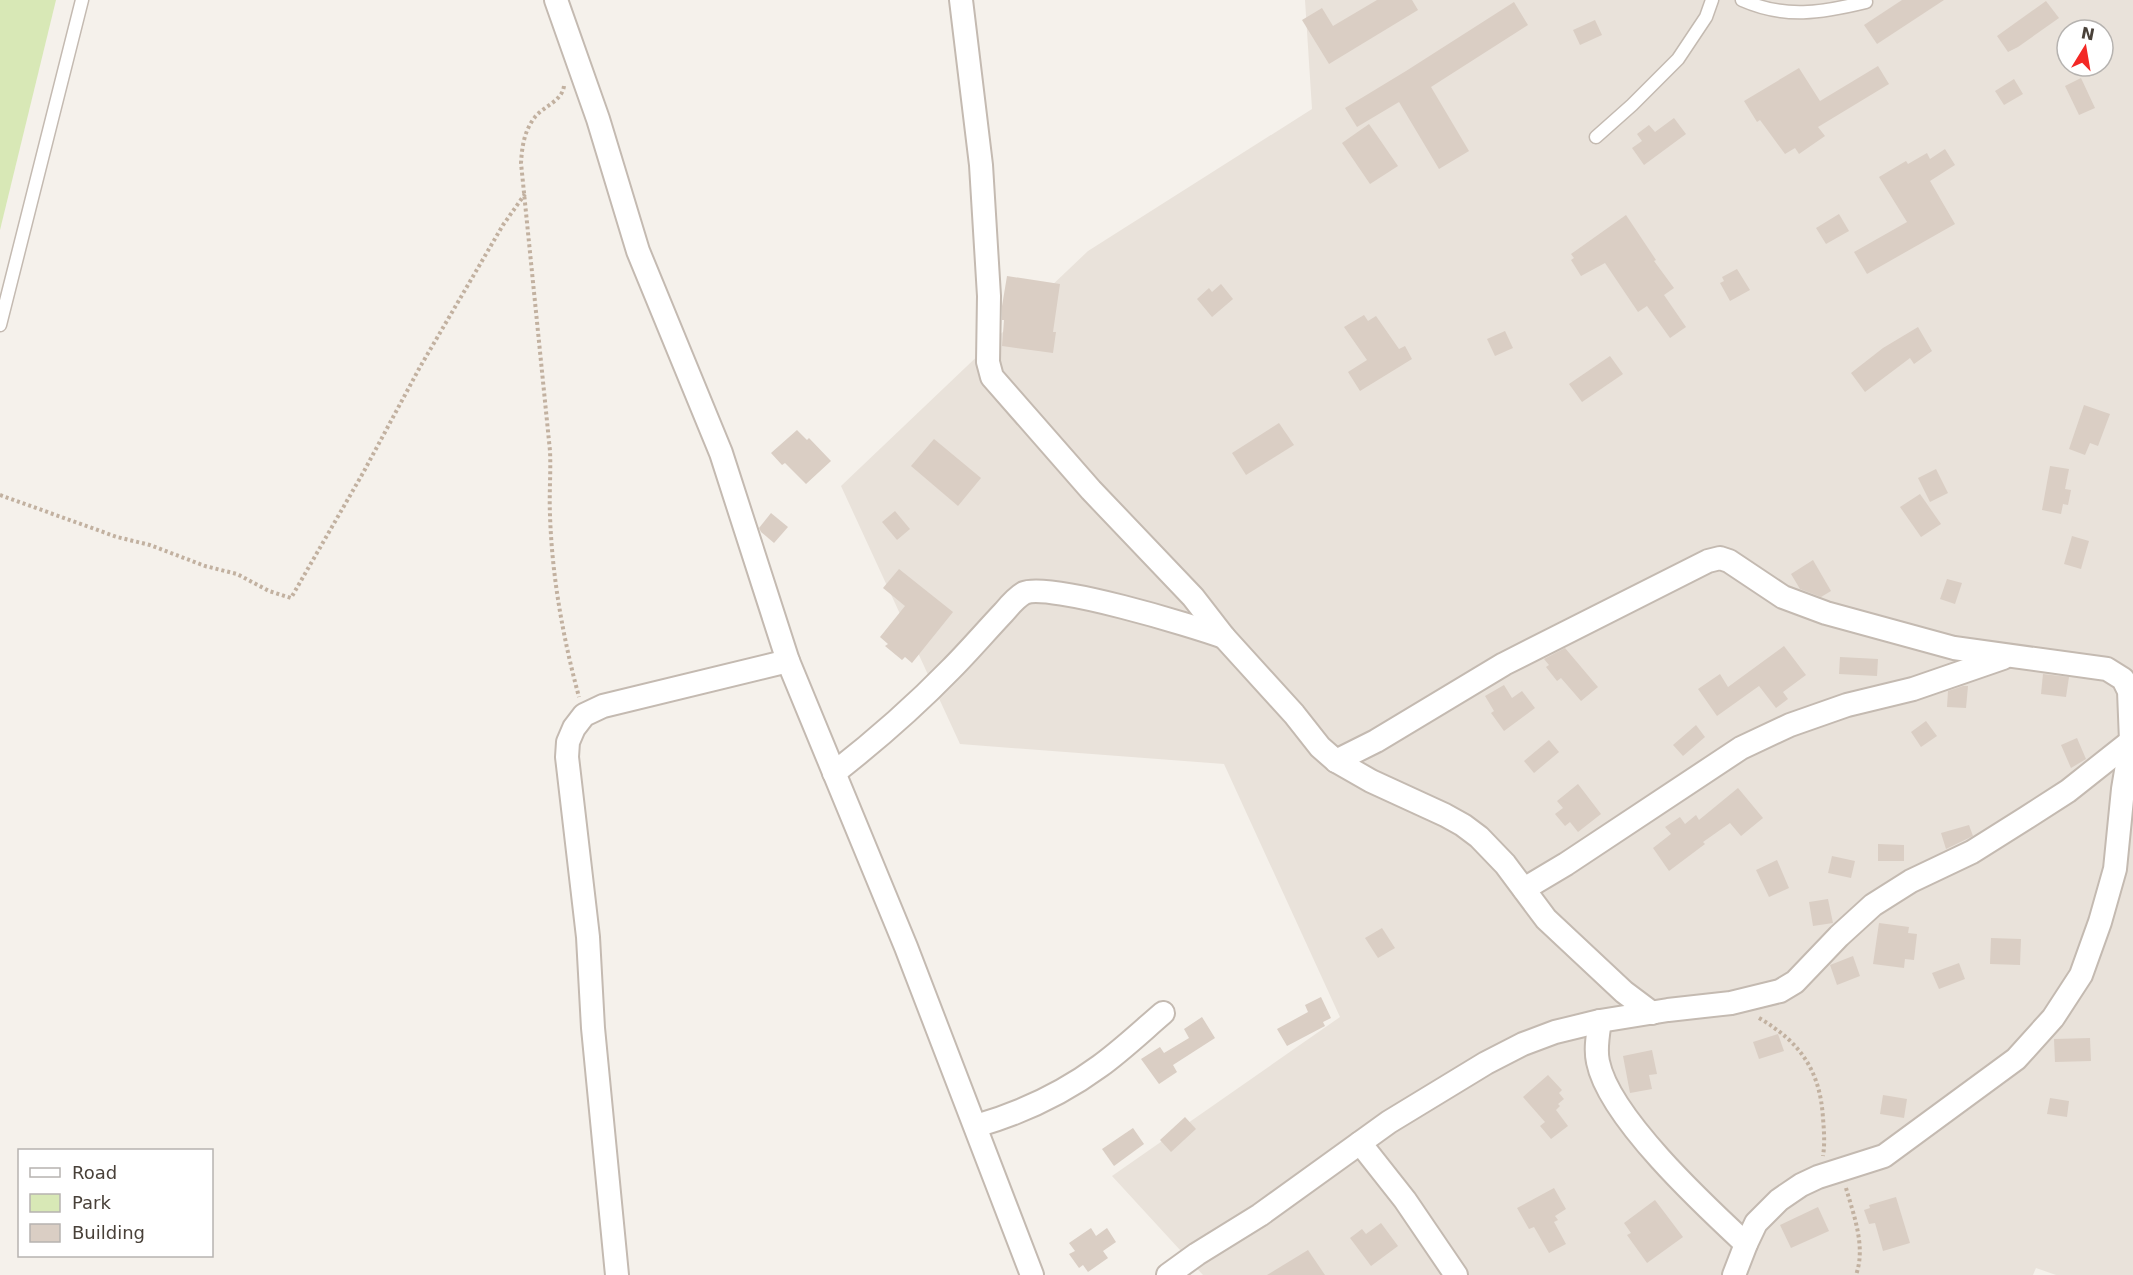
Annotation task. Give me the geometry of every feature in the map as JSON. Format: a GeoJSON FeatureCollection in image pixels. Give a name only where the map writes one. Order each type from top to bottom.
{"type":"FeatureCollection","features":[{"type":"Feature","properties":{"kind":"street"},"geometry":{"type":"LineString","coordinates":[[556,0],[598,119],[638,251],[721,453],[788,661],[906,947],[1032,1275]]}},
{"type":"Feature","properties":{"kind":"street"},"geometry":{"type":"LineString","coordinates":[[961,0],[981,165],[989,296],[988,362],[992,377],[1091,490],[1193,597],[1224,637],[1294,714],[1320,747],[1336,761],[1371,781],[1463,825],[1479,837],[1505,864],[1546,919],[1624,992],[1652,1013]]}},
{"type":"Feature","properties":{"kind":"street"},"geometry":{"type":"LineString","coordinates":[[1336,761],[1376,741],[1504,664],[1708,561],[1720,558],[1729,561],[1783,597],[1826,613],[1954,648],[2107,669],[2123,679],[2129,691],[2131,741],[2115,869],[2103,912],[2080,975],[2054,1018],[2016,1059],[1884,1156],[1818,1177],[1779,1200],[1756,1222],[1734,1275]]}},
{"type":"Feature","properties":{"kind":"street"},"geometry":{"type":"LineString","coordinates":[[834,773],[889,728],[949,671],[999,617],[1024,594],[1040,591],[1056,593],[1189,625],[1224,637]]}},
{"type":"Feature","properties":{"kind":"street"},"geometry":{"type":"LineString","coordinates":[[1524,889],[1566,864],[1741,748],[1790,725],[1847,705],[1913,689],[2008,656]]}},
{"type":"Feature","properties":{"kind":"street"},"geometry":{"type":"LineString","coordinates":[[616,1275],[593,1028],[588,937],[568,777],[568,742],[574,728],[584,715],[603,706],[788,661]]}},
{"type":"Feature","properties":{"kind":"street"},"geometry":{"type":"LineString","coordinates":[[1168,1275],[1260,1215],[1427,1098],[1523,1044],[1555,1032],[1600,1021],[1731,1003],[1780,991],[1795,982],[1839,936],[1873,905],[1911,881],[1972,852],[2026,819],[2068,791],[2131,741]]}},
{"type":"Feature","properties":{"kind":"street"},"geometry":{"type":"LineString","coordinates":[[976,1126],[1026,1109],[1064,1089],[1100,1066],[1163,1013]]}},
{"type":"Feature","properties":{"kind":"street"},"geometry":{"type":"LineString","coordinates":[[1600,1021],[1597,1060],[1614,1097],[1632,1124],[1691,1192],[1746,1244]]}},
{"type":"Feature","properties":{"kind":"street"},"geometry":{"type":"LineString","coordinates":[[1360,1143],[1405,1200],[1455,1275]]}},
{"type":"Feature","properties":{"kind":"lane"},"geometry":{"type":"LineString","coordinates":[[0,325],[82,0]]}},
{"type":"Feature","properties":{"kind":"lane"},"geometry":{"type":"LineString","coordinates":[[1596,137],[1678,59],[1706,17],[1712,0]]}},
{"type":"Feature","properties":{"kind":"lane"},"geometry":{"type":"LineString","coordinates":[[1742,0],[1759,8],[1807,14],[1866,3]]}},
{"type":"Feature","properties":{"kind":"path"},"geometry":{"type":"LineString","coordinates":[[564,83],[560,96],[533,119],[522,146],[522,164],[550,451],[550,514],[554,560],[566,645],[584,715]]}},
{"type":"Feature","properties":{"kind":"path"},"geometry":{"type":"LineString","coordinates":[[0,495],[117,537],[150,545],[205,566],[237,574],[269,591],[291,598],[502,225],[525,194]]}},
{"type":"Feature","properties":{"kind":"path"},"geometry":{"type":"LineString","coordinates":[[1731,1003],[1785,1035],[1813,1070],[1823,1110],[1824,1150],[1818,1177]]}},
{"type":"Feature","properties":{"kind":"path"},"geometry":{"type":"LineString","coordinates":[[1840,1171],[1856,1222],[1861,1262],[1856,1275]]}},
{"type":"Feature","properties":{"kind":"shaded area"},"geometry":{"type":"Polygon","coordinates":[[[1305,0],[2133,0],[2133,1275],[2056,1275],[2036,1268],[2033,1275],[1203,1275],[1112,1176],[1340,1017],[1224,764],[960,744],[841,486],[1088,251],[1312,109],[1305,0]]]}},
{"type":"Feature","properties":{"kind":"green space"},"geometry":{"type":"Polygon","coordinates":[[[0,0],[56,0],[0,230],[0,0]]]}},
{"type":"Feature","properties":{"kind":"building"},"geometry":{"type":"Polygon","coordinates":[[[1377,0],[1412,0],[1418,10],[1329,64],[1302,20],[1322,8],[1333,26],[1377,0]]]}},
{"type":"Feature","properties":{"kind":"building"},"geometry":{"type":"Polygon","coordinates":[[[1902,0],[1944,0],[1877,44],[1864,25],[1902,0]]]}},
{"type":"Feature","properties":{"kind":"building"},"geometry":{"type":"Polygon","coordinates":[[[2046,1],[2059,18],[2055,18],[2055,21],[2008,52],[1997,36],[2046,1]]]}},
{"type":"Feature","properties":{"kind":"building"},"geometry":{"type":"Polygon","coordinates":[[[1514,2],[1528,25],[1431,87],[1469,151],[1439,169],[1399,102],[1357,127],[1345,108],[1514,2]]]}},
{"type":"Feature","properties":{"kind":"building"},"geometry":{"type":"Polygon","coordinates":[[[1595,20],[1602,35],[1580,45],[1573,30],[1595,20]]]}},
{"type":"Feature","properties":{"kind":"building"},"geometry":{"type":"Polygon","coordinates":[[[1878,66],[1889,84],[1818,127],[1825,136],[1799,154],[1795,148],[1785,154],[1760,120],[1757,122],[1744,101],[1799,68],[1820,101],[1878,66]]]}},
{"type":"Feature","properties":{"kind":"building"},"geometry":{"type":"Polygon","coordinates":[[[2081,78],[2095,108],[2079,115],[2065,86],[2081,78]]]}},
{"type":"Feature","properties":{"kind":"building"},"geometry":{"type":"Polygon","coordinates":[[[2014,79],[2023,94],[2004,105],[1995,91],[2014,79]]]}},
{"type":"Feature","properties":{"kind":"building"},"geometry":{"type":"Polygon","coordinates":[[[1674,118],[1686,134],[1644,165],[1632,148],[1642,141],[1637,134],[1649,125],[1655,132],[1674,118]]]}},
{"type":"Feature","properties":{"kind":"building"},"geometry":{"type":"Polygon","coordinates":[[[1369,124],[1398,166],[1370,184],[1342,143],[1369,124]]]}},
{"type":"Feature","properties":{"kind":"building"},"geometry":{"type":"Polygon","coordinates":[[[1945,149],[1955,165],[1930,181],[1955,224],[1867,274],[1854,252],[1907,222],[1879,177],[1906,161],[1908,164],[1927,153],[1930,159],[1945,149]]]}},
{"type":"Feature","properties":{"kind":"building"},"geometry":{"type":"Polygon","coordinates":[[[1839,214],[1849,231],[1826,244],[1816,228],[1839,214]]]}},
{"type":"Feature","properties":{"kind":"building"},"geometry":{"type":"Polygon","coordinates":[[[1626,215],[1656,260],[1654,261],[1674,288],[1664,295],[1686,327],[1670,338],[1647,306],[1638,312],[1605,263],[1581,276],[1571,260],[1574,258],[1571,254],[1626,215]]]}},
{"type":"Feature","properties":{"kind":"building"},"geometry":{"type":"Polygon","coordinates":[[[1737,269],[1750,290],[1730,301],[1720,283],[1724,281],[1722,277],[1737,269]]]}},
{"type":"Feature","properties":{"kind":"building"},"geometry":{"type":"Polygon","coordinates":[[[1007,276],[1060,284],[1053,332],[1056,332],[1053,353],[1002,346],[1004,320],[1002,320],[1002,306],[1007,276]]]}},
{"type":"Feature","properties":{"kind":"building"},"geometry":{"type":"Polygon","coordinates":[[[1221,284],[1233,299],[1212,317],[1197,299],[1209,288],[1212,292],[1221,284]]]}},
{"type":"Feature","properties":{"kind":"building"},"geometry":{"type":"Polygon","coordinates":[[[1364,315],[1368,321],[1376,316],[1399,349],[1405,346],[1412,359],[1360,391],[1348,372],[1367,360],[1344,327],[1364,315]]]}},
{"type":"Feature","properties":{"kind":"building"},"geometry":{"type":"Polygon","coordinates":[[[1918,327],[1932,351],[1914,364],[1910,358],[1865,392],[1851,373],[1883,348],[1918,327]]]}},
{"type":"Feature","properties":{"kind":"building"},"geometry":{"type":"Polygon","coordinates":[[[1505,331],[1513,348],[1495,356],[1487,339],[1505,331]]]}},
{"type":"Feature","properties":{"kind":"building"},"geometry":{"type":"Polygon","coordinates":[[[1610,356],[1623,374],[1582,402],[1569,384],[1610,356]]]}},
{"type":"Feature","properties":{"kind":"building"},"geometry":{"type":"Polygon","coordinates":[[[2084,405],[2110,414],[2098,446],[2090,443],[2085,455],[2069,449],[2084,405]]]}},
{"type":"Feature","properties":{"kind":"building"},"geometry":{"type":"Polygon","coordinates":[[[1279,423],[1294,445],[1246,475],[1232,453],[1279,423]]]}},
{"type":"Feature","properties":{"kind":"building"},"geometry":{"type":"Polygon","coordinates":[[[797,430],[807,440],[809,438],[831,461],[806,484],[771,453],[797,430]]]}},
{"type":"Feature","properties":{"kind":"building"},"geometry":{"type":"Polygon","coordinates":[[[934,439],[981,478],[958,506],[911,466],[934,439]]]}},
{"type":"Feature","properties":{"kind":"building"},"geometry":{"type":"Polygon","coordinates":[[[2050,466],[2069,469],[2065,489],[2071,490],[2068,505],[2063,504],[2061,514],[2042,510],[2050,466]]]}},
{"type":"Feature","properties":{"kind":"building"},"geometry":{"type":"Polygon","coordinates":[[[1936,469],[1948,493],[1930,502],[1918,478],[1936,469]]]}},
{"type":"Feature","properties":{"kind":"building"},"geometry":{"type":"Polygon","coordinates":[[[1920,494],[1941,524],[1921,537],[1900,507],[1920,494]]]}},
{"type":"Feature","properties":{"kind":"building"},"geometry":{"type":"Polygon","coordinates":[[[895,511],[910,529],[897,540],[882,522],[895,511]]]}},
{"type":"Feature","properties":{"kind":"building"},"geometry":{"type":"Polygon","coordinates":[[[771,513],[788,527],[774,543],[759,528],[771,513]]]}},
{"type":"Feature","properties":{"kind":"building"},"geometry":{"type":"Polygon","coordinates":[[[2072,536],[2089,541],[2081,569],[2064,564],[2072,536]]]}},
{"type":"Feature","properties":{"kind":"building"},"geometry":{"type":"Polygon","coordinates":[[[1813,560],[1831,591],[1821,597],[1800,589],[1791,574],[1813,560]]]}},
{"type":"Feature","properties":{"kind":"building"},"geometry":{"type":"Polygon","coordinates":[[[899,569],[953,612],[912,663],[905,657],[902,660],[885,646],[888,644],[880,637],[905,606],[883,588],[899,569]]]}},
{"type":"Feature","properties":{"kind":"building"},"geometry":{"type":"Polygon","coordinates":[[[1947,579],[1962,583],[1955,604],[1940,599],[1947,579]]]}},
{"type":"Feature","properties":{"kind":"building"},"geometry":{"type":"Polygon","coordinates":[[[1784,646],[1806,675],[1783,692],[1788,699],[1776,708],[1759,686],[1717,716],[1698,689],[1720,674],[1728,687],[1784,646]]]}},
{"type":"Feature","properties":{"kind":"building"},"geometry":{"type":"Polygon","coordinates":[[[1565,648],[1598,687],[1581,701],[1561,678],[1557,681],[1546,667],[1549,665],[1544,659],[1565,648]]]}},
{"type":"Feature","properties":{"kind":"building"},"geometry":{"type":"Polygon","coordinates":[[[1840,657],[1878,659],[1877,676],[1839,674],[1840,657]]]}},
{"type":"Feature","properties":{"kind":"building"},"geometry":{"type":"Polygon","coordinates":[[[2043,674],[2069,677],[2066,697],[2041,694],[2043,674]]]}},
{"type":"Feature","properties":{"kind":"building"},"geometry":{"type":"Polygon","coordinates":[[[1504,685],[1512,698],[1522,691],[1535,708],[1504,731],[1491,713],[1494,711],[1485,696],[1504,685]]]}},
{"type":"Feature","properties":{"kind":"building"},"geometry":{"type":"Polygon","coordinates":[[[1968,686],[1966,708],[1947,707],[1948,691],[1968,686]]]}},
{"type":"Feature","properties":{"kind":"building"},"geometry":{"type":"Polygon","coordinates":[[[1926,721],[1937,736],[1921,747],[1911,732],[1926,721]]]}},
{"type":"Feature","properties":{"kind":"building"},"geometry":{"type":"Polygon","coordinates":[[[1696,725],[1705,737],[1683,756],[1673,745],[1696,725]]]}},
{"type":"Feature","properties":{"kind":"building"},"geometry":{"type":"Polygon","coordinates":[[[2077,738],[2086,759],[2071,768],[2061,745],[2077,738]]]}},
{"type":"Feature","properties":{"kind":"building"},"geometry":{"type":"Polygon","coordinates":[[[1549,740],[1559,752],[1534,773],[1524,761],[1549,740]]]}},
{"type":"Feature","properties":{"kind":"building"},"geometry":{"type":"Polygon","coordinates":[[[1578,784],[1601,814],[1578,832],[1570,822],[1565,826],[1555,814],[1563,808],[1557,801],[1578,784]]]}},
{"type":"Feature","properties":{"kind":"building"},"geometry":{"type":"Polygon","coordinates":[[[1738,788],[1763,818],[1741,836],[1730,823],[1669,871],[1653,848],[1671,834],[1665,827],[1680,817],[1685,824],[1696,815],[1699,820],[1738,788]]]}},
{"type":"Feature","properties":{"kind":"building"},"geometry":{"type":"Polygon","coordinates":[[[1969,825],[1973,836],[1946,849],[1941,833],[1969,825]]]}},
{"type":"Feature","properties":{"kind":"building"},"geometry":{"type":"Polygon","coordinates":[[[1878,844],[1904,845],[1904,861],[1878,861],[1878,844]]]}},
{"type":"Feature","properties":{"kind":"building"},"geometry":{"type":"Polygon","coordinates":[[[1832,856],[1855,861],[1851,878],[1828,873],[1832,856]]]}},
{"type":"Feature","properties":{"kind":"building"},"geometry":{"type":"Polygon","coordinates":[[[1777,860],[1789,888],[1769,897],[1756,870],[1777,860]]]}},
{"type":"Feature","properties":{"kind":"building"},"geometry":{"type":"Polygon","coordinates":[[[1828,899],[1833,923],[1813,926],[1809,902],[1828,899]]]}},
{"type":"Feature","properties":{"kind":"building"},"geometry":{"type":"Polygon","coordinates":[[[1879,923],[1909,927],[1908,933],[1917,934],[1914,960],[1905,959],[1904,968],[1873,964],[1879,923]]]}},
{"type":"Feature","properties":{"kind":"building"},"geometry":{"type":"Polygon","coordinates":[[[1382,928],[1395,948],[1378,958],[1365,938],[1382,928]]]}},
{"type":"Feature","properties":{"kind":"building"},"geometry":{"type":"Polygon","coordinates":[[[1991,938],[2021,939],[2020,965],[1990,964],[1991,938]]]}},
{"type":"Feature","properties":{"kind":"building"},"geometry":{"type":"Polygon","coordinates":[[[1853,956],[1860,976],[1837,985],[1830,965],[1853,956]]]}},
{"type":"Feature","properties":{"kind":"building"},"geometry":{"type":"Polygon","coordinates":[[[1959,963],[1965,979],[1939,989],[1932,973],[1959,963]]]}},
{"type":"Feature","properties":{"kind":"building"},"geometry":{"type":"Polygon","coordinates":[[[1321,997],[1331,1018],[1323,1022],[1325,1026],[1287,1046],[1277,1029],[1308,1012],[1305,1005],[1321,997]]]}},
{"type":"Feature","properties":{"kind":"building"},"geometry":{"type":"Polygon","coordinates":[[[1202,1017],[1215,1038],[1173,1065],[1177,1072],[1159,1084],[1141,1059],[1160,1047],[1164,1053],[1189,1038],[1184,1029],[1202,1017]]]}},
{"type":"Feature","properties":{"kind":"building"},"geometry":{"type":"Polygon","coordinates":[[[1778,1034],[1784,1051],[1759,1059],[1753,1042],[1778,1034]]]}},
{"type":"Feature","properties":{"kind":"building"},"geometry":{"type":"Polygon","coordinates":[[[2090,1038],[2091,1061],[2055,1062],[2054,1039],[2090,1038]]]}},
{"type":"Feature","properties":{"kind":"building"},"geometry":{"type":"Polygon","coordinates":[[[1652,1050],[1657,1074],[1649,1075],[1652,1089],[1630,1093],[1623,1056],[1652,1050]]]}},
{"type":"Feature","properties":{"kind":"building"},"geometry":{"type":"Polygon","coordinates":[[[1548,1075],[1562,1090],[1559,1093],[1564,1099],[1558,1104],[1560,1106],[1556,1110],[1568,1126],[1551,1139],[1540,1126],[1545,1122],[1523,1097],[1548,1075]]]}},
{"type":"Feature","properties":{"kind":"building"},"geometry":{"type":"Polygon","coordinates":[[[1883,1095],[1907,1099],[1904,1118],[1880,1114],[1883,1095]]]}},
{"type":"Feature","properties":{"kind":"building"},"geometry":{"type":"Polygon","coordinates":[[[2050,1098],[2069,1101],[2067,1117],[2047,1114],[2050,1098]]]}},
{"type":"Feature","properties":{"kind":"building"},"geometry":{"type":"Polygon","coordinates":[[[1185,1117],[1196,1129],[1171,1152],[1160,1140],[1185,1117]]]}},
{"type":"Feature","properties":{"kind":"building"},"geometry":{"type":"Polygon","coordinates":[[[1133,1128],[1144,1144],[1114,1166],[1102,1149],[1133,1128]]]}},
{"type":"Feature","properties":{"kind":"building"},"geometry":{"type":"Polygon","coordinates":[[[1554,1188],[1566,1209],[1555,1216],[1558,1220],[1554,1222],[1566,1244],[1549,1253],[1534,1227],[1529,1229],[1517,1208],[1554,1188]]]}},
{"type":"Feature","properties":{"kind":"building"},"geometry":{"type":"Polygon","coordinates":[[[1896,1197],[1910,1243],[1883,1251],[1875,1223],[1869,1224],[1864,1210],[1870,1208],[1869,1205],[1896,1197]]]}},
{"type":"Feature","properties":{"kind":"building"},"geometry":{"type":"Polygon","coordinates":[[[1655,1200],[1683,1237],[1647,1263],[1627,1235],[1631,1233],[1624,1223],[1655,1200]]]}},
{"type":"Feature","properties":{"kind":"building"},"geometry":{"type":"Polygon","coordinates":[[[1818,1207],[1829,1231],[1791,1248],[1780,1225],[1818,1207]]]}},
{"type":"Feature","properties":{"kind":"building"},"geometry":{"type":"Polygon","coordinates":[[[1381,1223],[1398,1246],[1371,1266],[1350,1238],[1362,1229],[1366,1234],[1381,1223]]]}},
{"type":"Feature","properties":{"kind":"building"},"geometry":{"type":"Polygon","coordinates":[[[1091,1228],[1096,1236],[1107,1228],[1116,1242],[1103,1251],[1108,1258],[1088,1272],[1083,1265],[1079,1268],[1069,1254],[1075,1251],[1069,1243],[1091,1228]]]}},
{"type":"Feature","properties":{"kind":"building"},"geometry":{"type":"Polygon","coordinates":[[[1308,1250],[1325,1275],[1267,1275],[1308,1250]]]}}]}
